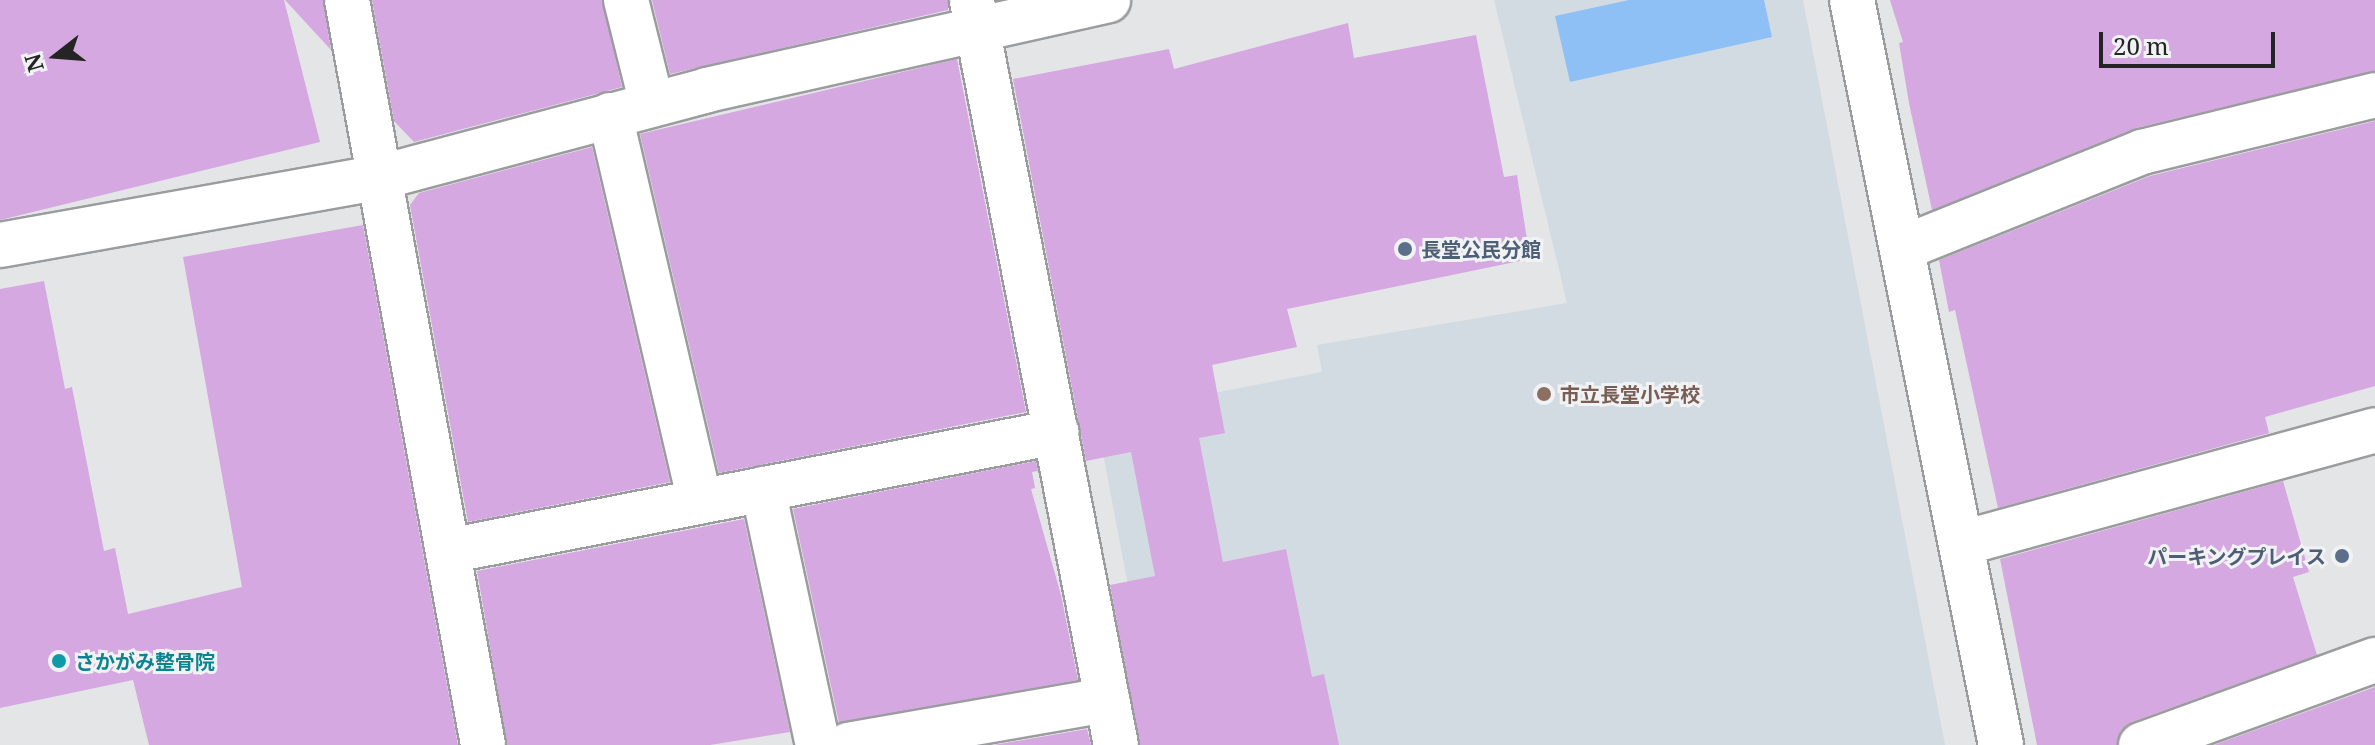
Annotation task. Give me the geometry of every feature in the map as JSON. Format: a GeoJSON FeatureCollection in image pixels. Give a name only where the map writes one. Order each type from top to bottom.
{"type":"FeatureCollection","features":[{"type":"Feature","properties":{"kind":"street"},"geometry":{"type":"LineString","coordinates":[[347,0],[483,745]]}},
{"type":"Feature","properties":{"kind":"street"},"geometry":{"type":"LineString","coordinates":[[626,0],[652,104]]}},
{"type":"Feature","properties":{"kind":"street"},"geometry":{"type":"LineString","coordinates":[[0,245],[381,177],[974,14],[1108,0]]}},
{"type":"Feature","properties":{"kind":"street"},"geometry":{"type":"LineString","coordinates":[[1852,0],[2001,745]]}},
{"type":"Feature","properties":{"kind":"street"},"geometry":{"type":"LineString","coordinates":[[974,14],[1116,745]]}},
{"type":"Feature","properties":{"kind":"street"},"geometry":{"type":"LineString","coordinates":[[1903,248],[2142,152],[2375,95]]}},
{"type":"Feature","properties":{"kind":"street"},"geometry":{"type":"LineString","coordinates":[[610,115],[700,502]]}},
{"type":"Feature","properties":{"kind":"street"},"geometry":{"type":"LineString","coordinates":[[1963,543],[2375,430]]}},
{"type":"Feature","properties":{"kind":"street"},"geometry":{"type":"LineString","coordinates":[[448,551],[1056,432]]}},
{"type":"Feature","properties":{"kind":"street"},"geometry":{"type":"LineString","coordinates":[[763,489],[818,745]]}},
{"type":"Feature","properties":{"kind":"street"},"geometry":{"type":"LineString","coordinates":[[2141,745],[2375,660]]}},
{"type":"Feature","properties":{"kind":"street"},"geometry":{"type":"LineString","coordinates":[[848,745],[1107,700]]}},
{"type":"Feature","properties":{"kind":"shaded area","name":"市立長堂小学校"},"geometry":{"type":"Polygon","coordinates":[[[1494,0],[1803,0],[1945,745],[1158,745],[1096,416],[1322,372],[1317,345],[1567,303],[1494,0]]]}},
{"type":"Feature","properties":{"kind":"water"},"geometry":{"type":"Polygon","coordinates":[[[1629,0],[1764,0],[1772,37],[1570,82],[1555,16],[1629,0]]]}},
{"type":"Feature","properties":{"kind":"building"},"geometry":{"type":"Polygon","coordinates":[[[0,0],[284,0],[320,142],[0,220],[0,0]]]}},
{"type":"Feature","properties":{"kind":"building"},"geometry":{"type":"Polygon","coordinates":[[[285,0],[323,0],[331,50],[285,0]]]}},
{"type":"Feature","properties":{"kind":"building"},"geometry":{"type":"Polygon","coordinates":[[[372,0],[602,0],[622,87],[414,142],[394,121],[372,0]]]}},
{"type":"Feature","properties":{"kind":"building"},"geometry":{"type":"Polygon","coordinates":[[[652,0],[948,0],[948,10],[670,74],[652,0]]]}},
{"type":"Feature","properties":{"kind":"building"},"geometry":{"type":"Polygon","coordinates":[[[1890,0],[2375,0],[2375,71],[2136,128],[1932,210],[1909,103],[1899,43],[1903,42],[1890,0]]]}},
{"type":"Feature","properties":{"kind":"building"},"geometry":{"type":"Polygon","coordinates":[[[1348,23],[1354,58],[1476,35],[1504,177],[1517,175],[1530,259],[1287,309],[1297,347],[1212,365],[1225,433],[1199,438],[1223,562],[1286,549],[1312,677],[1324,674],[1339,745],[1140,745],[1110,585],[1155,576],[1131,452],[1086,461],[1013,79],[1169,49],[1174,69],[1348,23]]]}},
{"type":"Feature","properties":{"kind":"building"},"geometry":{"type":"Polygon","coordinates":[[[957,59],[1026,412],[719,473],[640,134],[957,59]]]}},
{"type":"Feature","properties":{"kind":"building"},"geometry":{"type":"Polygon","coordinates":[[[2375,121],[2375,386],[2265,417],[2269,433],[1998,508],[1955,310],[1949,312],[1939,260],[2150,176],[2375,121]]]}},
{"type":"Feature","properties":{"kind":"building"},"geometry":{"type":"Polygon","coordinates":[[[592,147],[670,482],[468,522],[410,205],[419,193],[592,147]]]}},
{"type":"Feature","properties":{"kind":"building"},"geometry":{"type":"Polygon","coordinates":[[[363,225],[458,745],[149,745],[133,680],[0,708],[0,289],[44,281],[65,389],[72,387],[104,551],[115,548],[128,614],[242,587],[183,257],[363,225]]]}},
{"type":"Feature","properties":{"kind":"building"},"geometry":{"type":"Polygon","coordinates":[[[1036,461],[1038,471],[1032,472],[1035,488],[1031,489],[1061,595],[1078,680],[839,723],[793,509],[1036,461]]]}},
{"type":"Feature","properties":{"kind":"building"},"geometry":{"type":"Polygon","coordinates":[[[2283,481],[2309,572],[2293,577],[2317,655],[2132,722],[2121,730],[2117,745],[2037,745],[2000,559],[2283,481]]]}},
{"type":"Feature","properties":{"kind":"building"},"geometry":{"type":"Polygon","coordinates":[[[744,519],[790,732],[710,745],[507,745],[477,571],[744,519]]]}},
{"type":"Feature","properties":{"kind":"building"},"geometry":{"type":"Polygon","coordinates":[[[2375,687],[2375,745],[2214,745],[2375,687]]]}},
{"type":"Feature","properties":{"kind":"building"},"geometry":{"type":"Polygon","coordinates":[[[1087,729],[1091,745],[994,745],[1087,729]]]}},
{"type":"Feature","properties":{"kind":"place","name":"長堂公民分館"},"geometry":{"type":"Point","coordinates":[1405,249]}},
{"type":"Feature","properties":{"kind":"place","name":"市立長堂小学校"},"geometry":{"type":"Point","coordinates":[1544,394]}},
{"type":"Feature","properties":{"kind":"place","name":"パーキングプレイス"},"geometry":{"type":"Point","coordinates":[2342,556]}},
{"type":"Feature","properties":{"kind":"place","name":"さかがみ整骨院"},"geometry":{"type":"Point","coordinates":[59,661]}}]}
